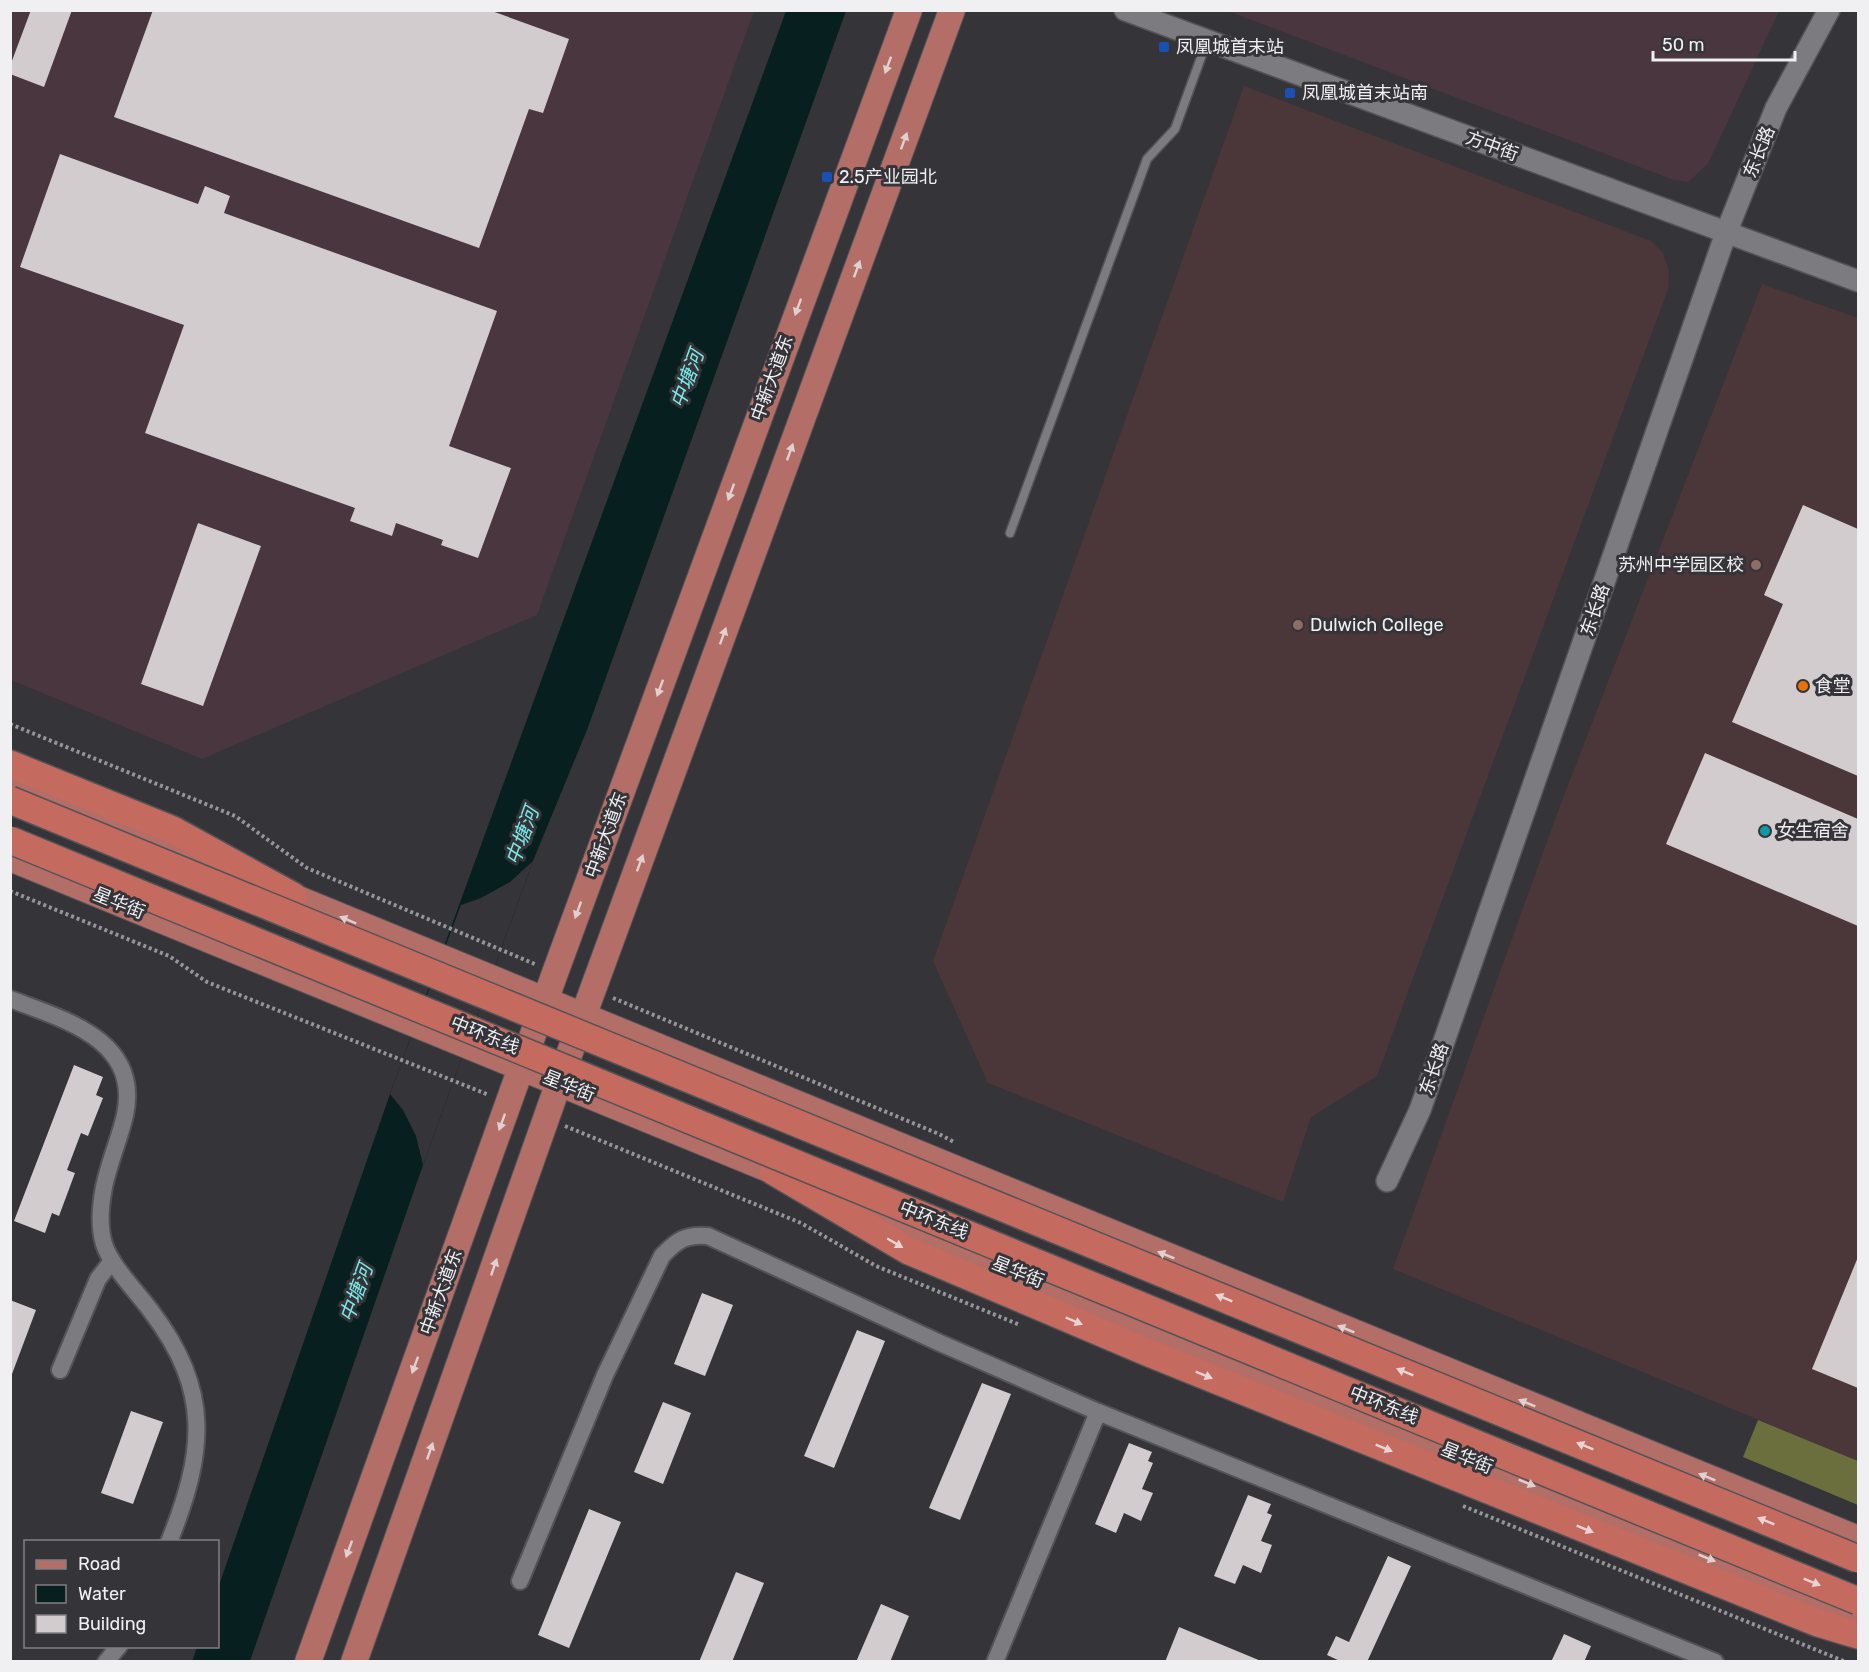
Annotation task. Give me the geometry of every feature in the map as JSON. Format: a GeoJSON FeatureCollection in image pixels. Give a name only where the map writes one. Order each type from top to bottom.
{"type":"FeatureCollection","features":[{"type":"Feature","properties":{"kind":"highway"},"geometry":{"type":"LineString","coordinates":[[10,764],[174,830],[292,896]]}},
{"type":"Feature","properties":{"kind":"highway","name":"中环东线"},"geometry":{"type":"LineString","coordinates":[[10,800],[1858,1559]]}},
{"type":"Feature","properties":{"kind":"highway","name":"中环东线"},"geometry":{"type":"LineString","coordinates":[[10,840],[1858,1601]]}},
{"type":"Feature","properties":{"kind":"highway"},"geometry":{"type":"LineString","coordinates":[[773,1171],[909,1251],[1149,1353],[1807,1619],[1858,1635]]}},
{"type":"Feature","properties":{"kind":"main road","name":"中新大道东"},"geometry":{"type":"LineString","coordinates":[[308,1662],[545,1000],[909,10]]}},
{"type":"Feature","properties":{"kind":"main road"},"geometry":{"type":"LineString","coordinates":[[354,1662],[559,1082],[951,10]]}},
{"type":"Feature","properties":{"kind":"main road"},"geometry":{"type":"LineString","coordinates":[[10,781],[1858,1539]]}},
{"type":"Feature","properties":{"kind":"main road","name":"星华街"},"geometry":{"type":"LineString","coordinates":[[10,858],[559,1082],[1858,1620]]}},
{"type":"Feature","properties":{"kind":"street","name":"方中街"},"geometry":{"type":"LineString","coordinates":[[1125,10],[1858,281]]}},
{"type":"Feature","properties":{"kind":"street","name":"东长路"},"geometry":{"type":"LineString","coordinates":[[1387,1181],[1420,1110],[1726,233],[1776,108],[1829,10]]}},
{"type":"Feature","properties":{"kind":"street"},"geometry":{"type":"LineString","coordinates":[[10,999],[89,1032],[112,1052],[125,1078],[125,1114],[102,1197],[103,1243],[112,1261],[168,1333],[188,1372],[196,1397],[198,1425],[195,1455],[186,1494],[170,1540]]}},
{"type":"Feature","properties":{"kind":"street"},"geometry":{"type":"LineString","coordinates":[[520,1581],[605,1375],[662,1256],[676,1241],[690,1234],[708,1236],[940,1343],[1098,1412],[1715,1662]]}},
{"type":"Feature","properties":{"kind":"street"},"geometry":{"type":"LineString","coordinates":[[60,1370],[98,1279],[112,1261]]}},
{"type":"Feature","properties":{"kind":"street"},"geometry":{"type":"LineString","coordinates":[[995,1662],[1098,1412]]}},
{"type":"Feature","properties":{"kind":"street"},"geometry":{"type":"LineString","coordinates":[[106,1662],[118,1648]]}},
{"type":"Feature","properties":{"kind":"lane"},"geometry":{"type":"LineString","coordinates":[[1010,533],[1148,159],[1175,129],[1207,41]]}},
{"type":"Feature","properties":{"kind":"path"},"geometry":{"type":"LineString","coordinates":[[10,724],[235,816],[307,868],[501,949]]}},
{"type":"Feature","properties":{"kind":"path"},"geometry":{"type":"LineString","coordinates":[[10,891],[169,956],[207,982],[453,1081]]}},
{"type":"Feature","properties":{"kind":"shaded area"},"geometry":{"type":"Polygon","coordinates":[[[10,11],[754,11],[537,615],[202,759],[11,680],[10,11]]]}},
{"type":"Feature","properties":{"kind":"shaded area"},"geometry":{"type":"Polygon","coordinates":[[[1228,11],[1779,11],[1708,164],[1688,182],[1674,180],[1228,11]]]}},
{"type":"Feature","properties":{"kind":"shaded area","name":"Dulwich College"},"geometry":{"type":"Polygon","coordinates":[[[1244,86],[1651,241],[1663,253],[1669,271],[1668,289],[1377,1076],[1311,1117],[1283,1202],[988,1083],[933,961],[1244,86]]]}},
{"type":"Feature","properties":{"kind":"shaded area"},"geometry":{"type":"Polygon","coordinates":[[[1762,284],[1858,318],[1858,1461],[1393,1269],[1558,811],[1762,284]]]}},
{"type":"Feature","properties":{"kind":"green space"},"geometry":{"type":"Polygon","coordinates":[[[1758,1420],[1858,1461],[1858,1505],[1743,1457],[1758,1420]]]}},
{"type":"Feature","properties":{"kind":"water","name":"中塘河"},"geometry":{"type":"Polygon","coordinates":[[[786,11],[846,11],[587,730],[533,861],[423,1165],[250,1661],[192,1662],[197,1648],[219,1648],[219,1585],[390,1094],[786,11]]]}},
{"type":"Feature","properties":{"kind":"pier"},"geometry":{"type":"Polygon","coordinates":[[[533,861],[423,1165],[416,1136],[403,1110],[390,1094],[461,905],[481,898],[510,882],[533,861]]]}},
{"type":"Feature","properties":{"kind":"building"},"geometry":{"type":"Polygon","coordinates":[[[31,10],[72,10],[44,87],[10,74],[10,66],[31,10]]]}},
{"type":"Feature","properties":{"kind":"building"},"geometry":{"type":"Polygon","coordinates":[[[153,10],[489,10],[569,39],[543,113],[529,109],[479,248],[114,117],[153,10]]]}},
{"type":"Feature","properties":{"kind":"building"},"geometry":{"type":"Polygon","coordinates":[[[60,154],[198,204],[205,186],[230,196],[224,213],[497,311],[449,446],[511,468],[478,558],[441,545],[443,540],[396,523],[392,536],[350,521],[355,508],[145,433],[184,325],[20,267],[60,154]]]}},
{"type":"Feature","properties":{"kind":"building"},"geometry":{"type":"Polygon","coordinates":[[[1803,505],[1858,529],[1858,776],[1732,722],[1783,604],[1764,595],[1803,505]]]}},
{"type":"Feature","properties":{"kind":"building"},"geometry":{"type":"Polygon","coordinates":[[[198,523],[261,546],[203,706],[141,684],[198,523]]]}},
{"type":"Feature","properties":{"kind":"building","name":"女生宿舍"},"geometry":{"type":"Polygon","coordinates":[[[1705,753],[1858,819],[1858,926],[1666,844],[1705,753]]]}},
{"type":"Feature","properties":{"kind":"building"},"geometry":{"type":"Polygon","coordinates":[[[74,1065],[103,1077],[96,1095],[103,1098],[88,1136],[81,1133],[67,1170],[75,1173],[59,1216],[52,1213],[45,1233],[14,1221],[74,1065]]]}},
{"type":"Feature","properties":{"kind":"building"},"geometry":{"type":"Polygon","coordinates":[[[1858,1257],[1858,1388],[1812,1369],[1858,1257]]]}},
{"type":"Feature","properties":{"kind":"building"},"geometry":{"type":"Polygon","coordinates":[[[702,1293],[733,1305],[705,1376],[674,1364],[702,1293]]]}},
{"type":"Feature","properties":{"kind":"building"},"geometry":{"type":"Polygon","coordinates":[[[10,1300],[36,1310],[12,1374],[10,1374],[10,1300]]]}},
{"type":"Feature","properties":{"kind":"building"},"geometry":{"type":"Polygon","coordinates":[[[857,1330],[885,1341],[834,1468],[804,1456],[857,1330]]]}},
{"type":"Feature","properties":{"kind":"building"},"geometry":{"type":"Polygon","coordinates":[[[982,1383],[1011,1394],[960,1520],[929,1508],[982,1383]]]}},
{"type":"Feature","properties":{"kind":"building"},"geometry":{"type":"Polygon","coordinates":[[[663,1402],[691,1413],[663,1484],[634,1472],[663,1402]]]}},
{"type":"Feature","properties":{"kind":"building"},"geometry":{"type":"Polygon","coordinates":[[[131,1411],[163,1422],[133,1504],[101,1493],[131,1411]]]}},
{"type":"Feature","properties":{"kind":"building"},"geometry":{"type":"Polygon","coordinates":[[[1129,1443],[1152,1452],[1148,1461],[1153,1463],[1142,1489],[1153,1493],[1141,1521],[1124,1513],[1116,1533],[1095,1524],[1129,1443]]]}},
{"type":"Feature","properties":{"kind":"building"},"geometry":{"type":"Polygon","coordinates":[[[1248,1495],[1271,1504],[1267,1513],[1272,1515],[1261,1541],[1272,1545],[1261,1573],[1243,1565],[1235,1584],[1214,1576],[1248,1495]]]}},
{"type":"Feature","properties":{"kind":"building"},"geometry":{"type":"Polygon","coordinates":[[[589,1509],[621,1522],[569,1648],[538,1635],[589,1509]]]}},
{"type":"Feature","properties":{"kind":"building"},"geometry":{"type":"Polygon","coordinates":[[[1388,1556],[1411,1566],[1367,1662],[1342,1662],[1327,1655],[1336,1636],[1349,1642],[1388,1556]]]}},
{"type":"Feature","properties":{"kind":"building"},"geometry":{"type":"Polygon","coordinates":[[[736,1572],[764,1583],[732,1662],[699,1662],[736,1572]]]}},
{"type":"Feature","properties":{"kind":"building"},"geometry":{"type":"Polygon","coordinates":[[[881,1604],[909,1616],[890,1662],[856,1662],[881,1604]]]}},
{"type":"Feature","properties":{"kind":"building"},"geometry":{"type":"Polygon","coordinates":[[[1179,1627],[1261,1661],[1261,1662],[1165,1662],[1179,1627]]]}},
{"type":"Feature","properties":{"kind":"building"},"geometry":{"type":"Polygon","coordinates":[[[1564,1634],[1591,1646],[1584,1662],[1551,1662],[1564,1634]]]}},
{"type":"Feature","properties":{"kind":"place","name":"凤凰城首末站"},"geometry":{"type":"Point","coordinates":[1164,47]}},
{"type":"Feature","properties":{"kind":"place","name":"凤凰城首末站南"},"geometry":{"type":"Point","coordinates":[1290,93]}},
{"type":"Feature","properties":{"kind":"place","name":"2.5产业园北"},"geometry":{"type":"Point","coordinates":[827,177]}},
{"type":"Feature","properties":{"kind":"place","name":"苏州中学园区校"},"geometry":{"type":"Point","coordinates":[1756,565]}},
{"type":"Feature","properties":{"kind":"place","name":"Dulwich College"},"geometry":{"type":"Point","coordinates":[1298,625]}},
{"type":"Feature","properties":{"kind":"place","name":"食堂"},"geometry":{"type":"Point","coordinates":[1803,686]}},
{"type":"Feature","properties":{"kind":"place","name":"女生宿舍"},"geometry":{"type":"Point","coordinates":[1765,831]}}]}
